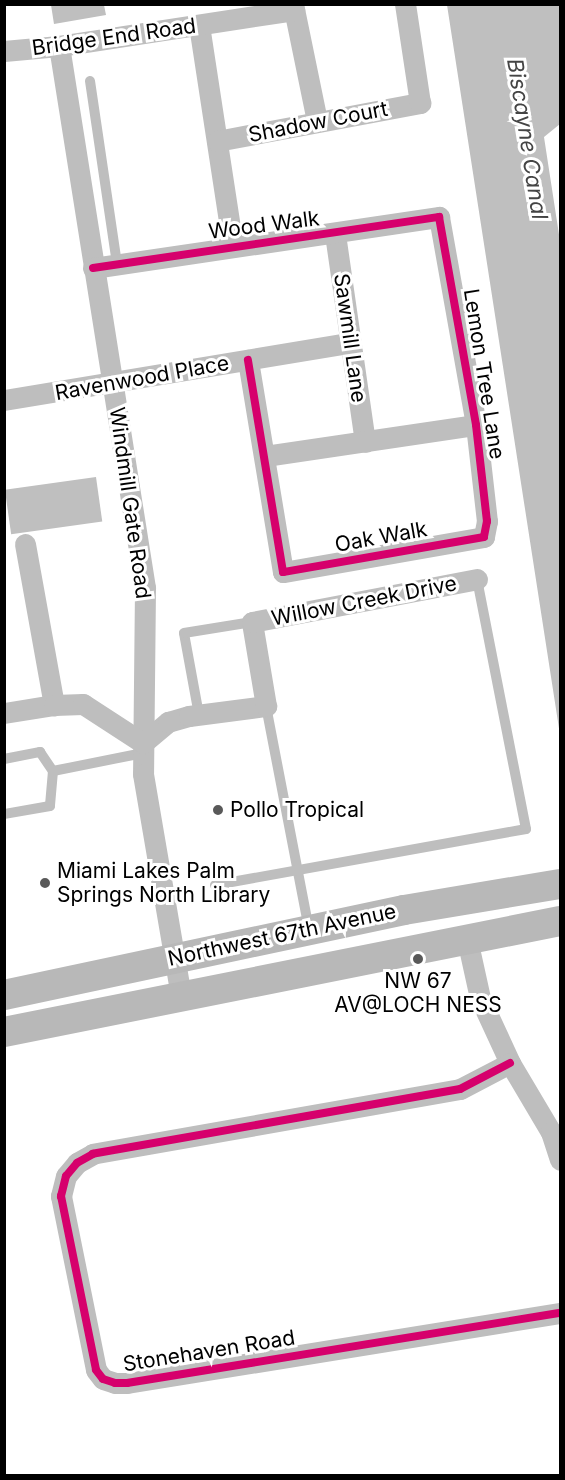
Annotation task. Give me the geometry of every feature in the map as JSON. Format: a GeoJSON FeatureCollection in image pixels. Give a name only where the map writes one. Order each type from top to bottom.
{"type":"FeatureCollection","features":[{"type":"Feature","properties":{"kind":"main road","name":"Northwest 67th Avenue"},"geometry":{"type":"LineString","coordinates":[[4,995],[404,910],[561,884]]}},
{"type":"Feature","properties":{"kind":"main road"},"geometry":{"type":"LineString","coordinates":[[404,910],[428,915],[456,927],[467,939],[473,925],[495,904],[516,891]]}},
{"type":"Feature","properties":{"kind":"main road","name":"Northwest 67th Avenue"},"geometry":{"type":"LineString","coordinates":[[4,1032],[561,921]]}},
{"type":"Feature","properties":{"kind":"street","name":"Shadow Court"},"geometry":{"type":"LineString","coordinates":[[217,141],[420,103],[405,4]]}},
{"type":"Feature","properties":{"kind":"street","name":"Bridge End Road"},"geometry":{"type":"LineString","coordinates":[[4,51],[59,46],[199,25],[293,7]]}},
{"type":"Feature","properties":{"kind":"street"},"geometry":{"type":"LineString","coordinates":[[293,7],[317,121]]}},
{"type":"Feature","properties":{"kind":"street"},"geometry":{"type":"LineString","coordinates":[[199,25],[233,246]]}},
{"type":"Feature","properties":{"kind":"street","name":"Windmill Gate Road"},"geometry":{"type":"LineString","coordinates":[[59,46],[145,588],[143,774],[181,997]]}},
{"type":"Feature","properties":{"kind":"street","name":"Wood Walk"},"geometry":{"type":"LineString","coordinates":[[93,268],[440,217]]}},
{"type":"Feature","properties":{"kind":"street","name":"Lemon Tree Lane"},"geometry":{"type":"LineString","coordinates":[[440,217],[476,425],[487,521],[484,537]]}},
{"type":"Feature","properties":{"kind":"street","name":"Sawmill Lane"},"geometry":{"type":"LineString","coordinates":[[335,234],[365,442]]}},
{"type":"Feature","properties":{"kind":"street","name":"Ravenwood Place"},"geometry":{"type":"LineString","coordinates":[[4,400],[350,343]]}},
{"type":"Feature","properties":{"kind":"street"},"geometry":{"type":"LineString","coordinates":[[248,360],[265,456],[476,425]]}},
{"type":"Feature","properties":{"kind":"street","name":"Oak Walk"},"geometry":{"type":"LineString","coordinates":[[265,456],[283,572],[484,537]]}},
{"type":"Feature","properties":{"kind":"street"},"geometry":{"type":"LineString","coordinates":[[25,544],[54,705]]}},
{"type":"Feature","properties":{"kind":"street","name":"Willow Creek Drive"},"geometry":{"type":"LineString","coordinates":[[266,706],[252,622],[477,579]]}},
{"type":"Feature","properties":{"kind":"street"},"geometry":{"type":"LineString","coordinates":[[4,713],[54,705],[83,704],[143,748],[168,722],[199,715],[266,706]]}},
{"type":"Feature","properties":{"kind":"street"},"geometry":{"type":"LineString","coordinates":[[467,939],[480,998],[510,1063],[551,1132],[561,1160]]}},
{"type":"Feature","properties":{"kind":"street","name":"Stonehaven Road"},"geometry":{"type":"LineString","coordinates":[[510,1063],[460,1089],[93,1154],[77,1163],[66,1176],[61,1196],[96,1370],[104,1379],[115,1383],[127,1383],[561,1313]]}},
{"type":"Feature","properties":{"kind":"lane"},"geometry":{"type":"LineString","coordinates":[[90,81],[117,264]]}},
{"type":"Feature","properties":{"kind":"lane"},"geometry":{"type":"LineString","coordinates":[[215,885],[526,829],[477,579]]}},
{"type":"Feature","properties":{"kind":"lane"},"geometry":{"type":"LineString","coordinates":[[199,715],[184,633],[252,622]]}},
{"type":"Feature","properties":{"kind":"lane"},"geometry":{"type":"LineString","coordinates":[[266,706],[309,929]]}},
{"type":"Feature","properties":{"kind":"lane"},"geometry":{"type":"LineString","coordinates":[[53,771],[143,748]]}},
{"type":"Feature","properties":{"kind":"lane"},"geometry":{"type":"LineString","coordinates":[[4,759],[40,752],[53,771],[50,806],[4,814]]}},
{"type":"Feature","properties":{"kind":"water"},"geometry":{"type":"Polygon","coordinates":[[[51,5],[104,5],[106,15],[54,24],[51,5]]]}},
{"type":"Feature","properties":{"kind":"water","name":"Biscayne Canal"},"geometry":{"type":"Polygon","coordinates":[[[447,5],[560,5],[560,124],[544,137],[560,241],[560,735],[447,5]]]}},
{"type":"Feature","properties":{"kind":"water"},"geometry":{"type":"Polygon","coordinates":[[[96,477],[102,522],[11,534],[5,490],[96,477]]]}},
{"type":"Feature","properties":{"kind":"cycle path"},"geometry":{"type":"LineString","coordinates":[[93,268],[439,217],[476,425],[487,521],[484,537],[283,572],[248,360]]}},
{"type":"Feature","properties":{"kind":"cycle path"},"geometry":{"type":"LineString","coordinates":[[510,1063],[460,1089],[93,1154],[77,1163],[66,1176],[61,1196],[96,1370],[103,1379],[115,1383],[127,1383],[560,1313]]}},
{"type":"Feature","properties":{"kind":"place","name":"Pollo Tropical"},"geometry":{"type":"Point","coordinates":[218,810]}},
{"type":"Feature","properties":{"kind":"place","name":"Miami Lakes Palm Springs North Library"},"geometry":{"type":"Point","coordinates":[45,883]}},
{"type":"Feature","properties":{"kind":"place","name":"NW 67 AV@LOCH NESS"},"geometry":{"type":"Point","coordinates":[418,959]}}]}
